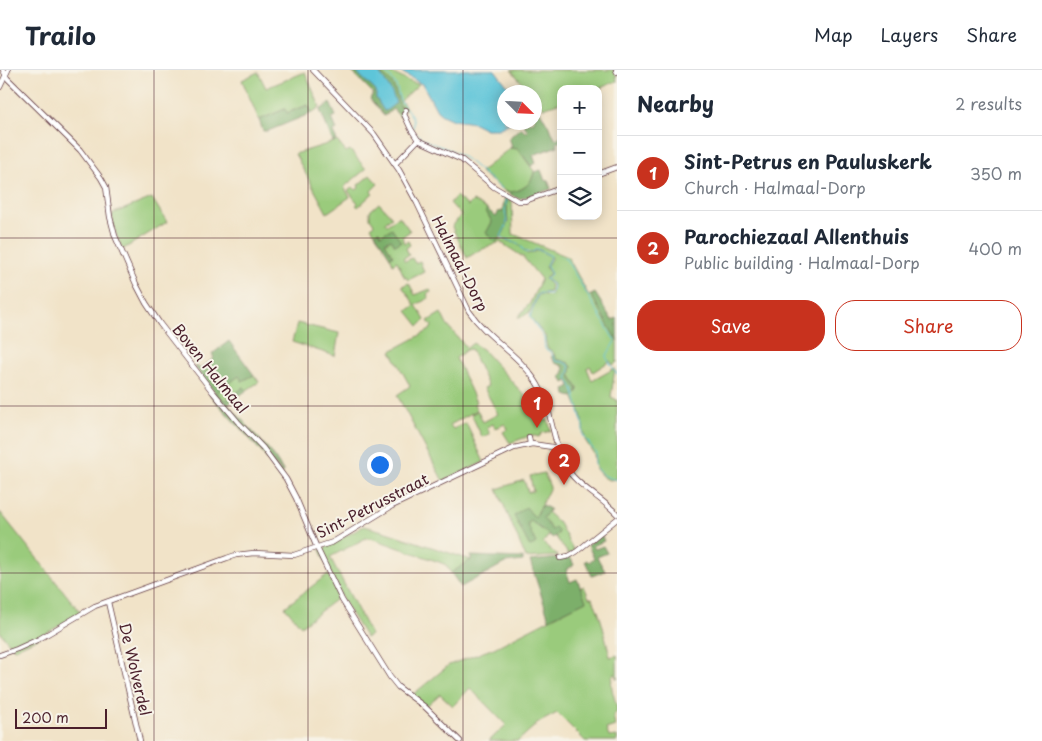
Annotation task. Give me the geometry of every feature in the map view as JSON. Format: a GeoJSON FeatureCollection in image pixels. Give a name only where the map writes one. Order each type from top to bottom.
{"type":"FeatureCollection","features":[{"type":"Feature","properties":{"kind":"street","name":"Boven Halmaal"},"geometry":{"type":"LineString","coordinates":[[3,70],[5,76],[80,150],[101,178],[106,187],[111,225],[141,294],[160,324],[238,422],[263,448],[286,479],[342,600],[378,659],[398,687],[424,707],[460,741]]}},
{"type":"Feature","properties":{"kind":"street"},"geometry":{"type":"LineString","coordinates":[[0,87],[8,70]]}},
{"type":"Feature","properties":{"kind":"street","name":"Halmaal-Dorp"},"geometry":{"type":"LineString","coordinates":[[313,70],[365,123],[408,184],[469,311],[480,326],[521,363],[538,384],[545,400],[565,465],[574,476],[617,514]]}},
{"type":"Feature","properties":{"kind":"street"},"geometry":{"type":"LineString","coordinates":[[406,110],[404,114],[418,140],[462,160],[494,187],[518,201],[526,201],[557,189]]}},
{"type":"Feature","properties":{"kind":"street"},"geometry":{"type":"LineString","coordinates":[[395,164],[418,140]]}},
{"type":"Feature","properties":{"kind":"street"},"geometry":{"type":"LineString","coordinates":[[602,173],[617,168]]}},
{"type":"Feature","properties":{"kind":"street"},"geometry":{"type":"LineString","coordinates":[[529,437],[530,444]]}},
{"type":"Feature","properties":{"kind":"street","name":"Sint-Petrusstraat"},"geometry":{"type":"LineString","coordinates":[[0,655],[29,644],[95,606],[236,555],[267,553],[294,555],[317,548],[343,537],[392,506],[504,452],[530,444],[559,448]]}},
{"type":"Feature","properties":{"kind":"street"},"geometry":{"type":"LineString","coordinates":[[560,558],[576,552],[617,519]]}},
{"type":"Feature","properties":{"kind":"street","name":"De Wolverdel"},"geometry":{"type":"LineString","coordinates":[[108,602],[140,741]]}},
{"type":"Feature","properties":{"kind":"green space"},"geometry":{"type":"Polygon","coordinates":[[[350,70],[378,70],[393,85],[403,117],[401,118],[393,109],[384,116],[370,99],[373,93],[350,70]]]}},
{"type":"Feature","properties":{"kind":"green space"},"geometry":{"type":"Polygon","coordinates":[[[378,70],[389,72],[419,84],[401,101],[406,108],[402,111],[393,85],[378,70]]]}},
{"type":"Feature","properties":{"kind":"green space"},"geometry":{"type":"Polygon","coordinates":[[[511,70],[615,70],[617,81],[602,87],[602,85],[557,85],[557,103],[543,108],[542,85],[524,85],[511,70]]]}},
{"type":"Feature","properties":{"kind":"green space"},"geometry":{"type":"Polygon","coordinates":[[[258,72],[266,88],[305,72],[320,107],[312,113],[308,105],[286,113],[285,109],[259,120],[242,80],[258,72]]]}},
{"type":"Feature","properties":{"kind":"green space"},"geometry":{"type":"Polygon","coordinates":[[[330,103],[336,116],[332,118],[337,130],[333,132],[337,141],[333,142],[320,110],[330,103]]]}},
{"type":"Feature","properties":{"kind":"green space"},"geometry":{"type":"Polygon","coordinates":[[[308,105],[312,113],[268,131],[263,131],[259,120],[285,109],[287,113],[308,105]]]}},
{"type":"Feature","properties":{"kind":"green space"},"geometry":{"type":"Polygon","coordinates":[[[542,114],[557,139],[557,146],[533,155],[536,163],[531,166],[518,149],[510,148],[512,145],[508,139],[518,130],[542,130],[542,114]]]}},
{"type":"Feature","properties":{"kind":"green space"},"geometry":{"type":"Polygon","coordinates":[[[337,141],[346,152],[350,150],[366,169],[344,187],[350,197],[327,213],[295,154],[337,141]]]}},
{"type":"Feature","properties":{"kind":"green space"},"geometry":{"type":"Polygon","coordinates":[[[510,148],[518,149],[534,171],[531,180],[524,187],[516,191],[506,192],[480,172],[510,148]]]}},
{"type":"Feature","properties":{"kind":"green space"},"geometry":{"type":"Polygon","coordinates":[[[541,170],[545,181],[548,180],[551,189],[519,199],[506,192],[524,188],[533,177],[534,172],[541,170]]]}},
{"type":"Feature","properties":{"kind":"green space"},"geometry":{"type":"Polygon","coordinates":[[[370,175],[378,184],[371,191],[373,193],[358,207],[356,205],[358,203],[348,191],[353,187],[356,190],[359,188],[358,185],[370,175]]]}},
{"type":"Feature","properties":{"kind":"green space"},"geometry":{"type":"Polygon","coordinates":[[[456,196],[468,206],[473,201],[487,209],[486,211],[492,222],[490,226],[495,242],[500,239],[504,240],[517,244],[529,254],[538,250],[550,256],[545,267],[550,273],[545,279],[551,285],[550,292],[537,294],[530,312],[520,318],[518,317],[530,303],[541,279],[523,257],[500,242],[467,258],[452,227],[461,215],[450,203],[456,196]]]}},
{"type":"Feature","properties":{"kind":"green space"},"geometry":{"type":"Polygon","coordinates":[[[505,196],[508,197],[506,228],[504,233],[495,242],[486,233],[492,222],[486,211],[487,209],[496,217],[499,211],[502,212],[505,196]]]}},
{"type":"Feature","properties":{"kind":"green space"},"geometry":{"type":"Polygon","coordinates":[[[508,197],[512,200],[513,234],[568,257],[589,296],[591,295],[617,340],[617,362],[613,365],[610,361],[593,372],[590,366],[587,368],[592,381],[615,368],[611,397],[617,400],[617,479],[609,480],[603,477],[596,469],[594,454],[585,440],[581,414],[573,396],[578,389],[570,374],[572,367],[569,363],[556,359],[553,352],[547,348],[545,336],[530,317],[538,295],[550,296],[552,294],[553,284],[546,279],[551,273],[546,267],[552,257],[539,249],[531,252],[525,251],[518,244],[501,237],[508,222],[506,206],[508,197]]]}},
{"type":"Feature","properties":{"kind":"green space"},"geometry":{"type":"Polygon","coordinates":[[[152,198],[167,222],[122,250],[114,228],[112,214],[152,198]]]}},
{"type":"Feature","properties":{"kind":"green space"},"geometry":{"type":"Polygon","coordinates":[[[379,203],[392,217],[385,222],[387,225],[399,216],[410,231],[402,237],[404,243],[408,241],[410,245],[406,248],[409,255],[403,258],[405,261],[412,258],[415,263],[420,261],[424,272],[408,280],[405,278],[397,261],[393,264],[390,257],[393,255],[385,243],[391,239],[401,242],[381,235],[379,231],[375,233],[371,227],[374,224],[370,218],[370,211],[379,203]]]}},
{"type":"Feature","properties":{"kind":"green space"},"geometry":{"type":"Polygon","coordinates":[[[392,228],[401,242],[395,245],[391,239],[385,242],[393,256],[390,257],[375,233],[379,231],[381,235],[392,228]]]}},
{"type":"Feature","properties":{"kind":"green space"},"geometry":{"type":"Polygon","coordinates":[[[409,283],[415,295],[430,289],[431,292],[427,294],[429,298],[416,305],[425,320],[419,326],[407,311],[415,305],[402,286],[409,283]]]}},
{"type":"Feature","properties":{"kind":"green space"},"geometry":{"type":"Polygon","coordinates":[[[595,293],[612,320],[617,318],[617,341],[591,295],[595,293]]]}},
{"type":"Feature","properties":{"kind":"green space"},"geometry":{"type":"Polygon","coordinates":[[[441,313],[447,325],[467,348],[473,343],[483,350],[525,396],[526,405],[536,403],[541,421],[548,420],[551,431],[542,433],[539,437],[532,435],[510,443],[503,432],[508,429],[505,424],[495,428],[493,424],[487,427],[490,434],[482,437],[471,414],[478,411],[483,422],[498,414],[484,388],[488,386],[471,349],[466,350],[456,358],[476,402],[474,404],[477,410],[450,425],[453,429],[466,423],[484,462],[443,481],[397,395],[410,386],[391,351],[430,330],[432,326],[428,321],[441,313]]]}},
{"type":"Feature","properties":{"kind":"green space"},"geometry":{"type":"Polygon","coordinates":[[[297,323],[339,333],[335,356],[292,342],[297,323]]]}},
{"type":"Feature","properties":{"kind":"green space"},"geometry":{"type":"Polygon","coordinates":[[[229,341],[254,375],[242,381],[239,376],[217,392],[225,401],[244,387],[247,390],[228,404],[271,452],[283,473],[262,449],[283,476],[281,478],[256,446],[210,395],[215,393],[195,367],[197,366],[200,369],[214,358],[212,354],[229,341]]]}},
{"type":"Feature","properties":{"kind":"green space"},"geometry":{"type":"Polygon","coordinates":[[[554,355],[556,359],[569,363],[572,367],[570,375],[578,389],[577,393],[572,397],[566,395],[565,389],[570,386],[568,381],[564,383],[561,377],[564,371],[563,366],[555,363],[551,357],[554,355]]]}},
{"type":"Feature","properties":{"kind":"green space"},"geometry":{"type":"Polygon","coordinates":[[[254,375],[259,382],[247,390],[244,387],[225,402],[217,392],[239,376],[242,381],[254,375]]]}},
{"type":"Feature","properties":{"kind":"green space"},"geometry":{"type":"Polygon","coordinates":[[[544,473],[550,487],[535,518],[526,508],[527,524],[531,521],[549,535],[543,543],[558,556],[526,558],[497,489],[524,480],[528,492],[533,491],[530,476],[544,473]]]}},
{"type":"Feature","properties":{"kind":"green space"},"geometry":{"type":"Polygon","coordinates":[[[542,505],[550,509],[543,518],[552,530],[555,528],[559,532],[553,538],[531,521],[527,524],[536,543],[530,547],[514,516],[526,507],[535,518],[542,505]]]}},
{"type":"Feature","properties":{"kind":"green space"},"geometry":{"type":"Polygon","coordinates":[[[0,512],[81,613],[36,639],[14,649],[0,632],[0,512]]]}},
{"type":"Feature","properties":{"kind":"green space"},"geometry":{"type":"Polygon","coordinates":[[[547,512],[559,523],[574,551],[569,555],[555,536],[559,533],[552,530],[543,518],[547,512]]]}},
{"type":"Feature","properties":{"kind":"green space"},"geometry":{"type":"Polygon","coordinates":[[[364,526],[471,560],[451,573],[446,565],[371,538],[366,538],[330,557],[371,635],[366,638],[343,601],[320,550],[364,526]]]}},
{"type":"Feature","properties":{"kind":"green space"},"geometry":{"type":"Polygon","coordinates":[[[601,535],[604,541],[593,546],[595,549],[603,546],[607,553],[597,557],[605,571],[592,576],[585,561],[589,562],[594,559],[588,545],[601,535]]]}},
{"type":"Feature","properties":{"kind":"green space"},"geometry":{"type":"Polygon","coordinates":[[[471,556],[523,558],[523,561],[505,563],[461,587],[451,573],[471,560],[471,556]]]}},
{"type":"Feature","properties":{"kind":"green space"},"geometry":{"type":"Polygon","coordinates":[[[570,557],[574,565],[566,570],[570,582],[577,579],[586,601],[549,619],[530,561],[570,557]]]}},
{"type":"Feature","properties":{"kind":"green space"},"geometry":{"type":"Polygon","coordinates":[[[328,574],[339,597],[301,626],[285,607],[328,574]]]}},
{"type":"Feature","properties":{"kind":"green space"},"geometry":{"type":"Polygon","coordinates":[[[584,586],[598,612],[610,657],[617,655],[617,679],[614,673],[612,678],[612,688],[617,707],[617,712],[613,715],[615,726],[606,729],[609,737],[617,736],[617,741],[585,741],[557,713],[538,723],[518,741],[489,741],[506,725],[470,688],[453,706],[440,694],[425,707],[411,696],[449,665],[494,648],[585,601],[580,588],[584,586]]]}},
{"type":"Feature","properties":{"kind":"water"},"geometry":{"type":"Polygon","coordinates":[[[354,70],[377,70],[390,89],[396,103],[384,111],[376,98],[376,91],[354,70]]]}},
{"type":"Feature","properties":{"kind":"water"},"geometry":{"type":"Polygon","coordinates":[[[398,70],[495,70],[507,85],[497,85],[497,129],[486,129],[474,123],[453,120],[442,115],[437,111],[423,85],[398,70]]]}},
{"type":"Feature","properties":{"kind":"waterway"},"geometry":{"type":"LineString","coordinates":[[382,70],[396,85],[400,100],[412,116],[413,128]]}},
{"type":"Feature","properties":{"kind":"waterway"},"geometry":{"type":"LineString","coordinates":[[388,74],[392,70]]}},
{"type":"Feature","properties":{"kind":"waterway"},"geometry":{"type":"LineString","coordinates":[[416,133],[420,137],[462,156],[502,189]]}},
{"type":"Feature","properties":{"kind":"waterway"},"geometry":{"type":"LineString","coordinates":[[507,198],[505,210],[507,223],[501,237],[520,245],[525,252],[532,252],[537,249],[551,256],[546,265],[551,274],[546,279],[553,285],[551,294],[540,293],[537,295],[530,317],[544,338],[545,349],[551,352],[555,361],[569,365],[570,370],[567,379],[573,388],[583,426],[583,435],[596,453],[595,465],[597,469],[606,476],[617,480]]}},
{"type":"Feature","properties":{"kind":"waterway"},"geometry":{"type":"LineString","coordinates":[[558,256],[566,259],[615,341],[606,357],[617,374]]}},
{"type":"Feature","properties":{"kind":"place","name":"Sint-Petrus en Pauluskerk"},"geometry":{"type":"Point","coordinates":[537,428]}},
{"type":"Feature","properties":{"kind":"place","name":"Parochiezaal Allenthuis"},"geometry":{"type":"Point","coordinates":[564,485]}}]}
